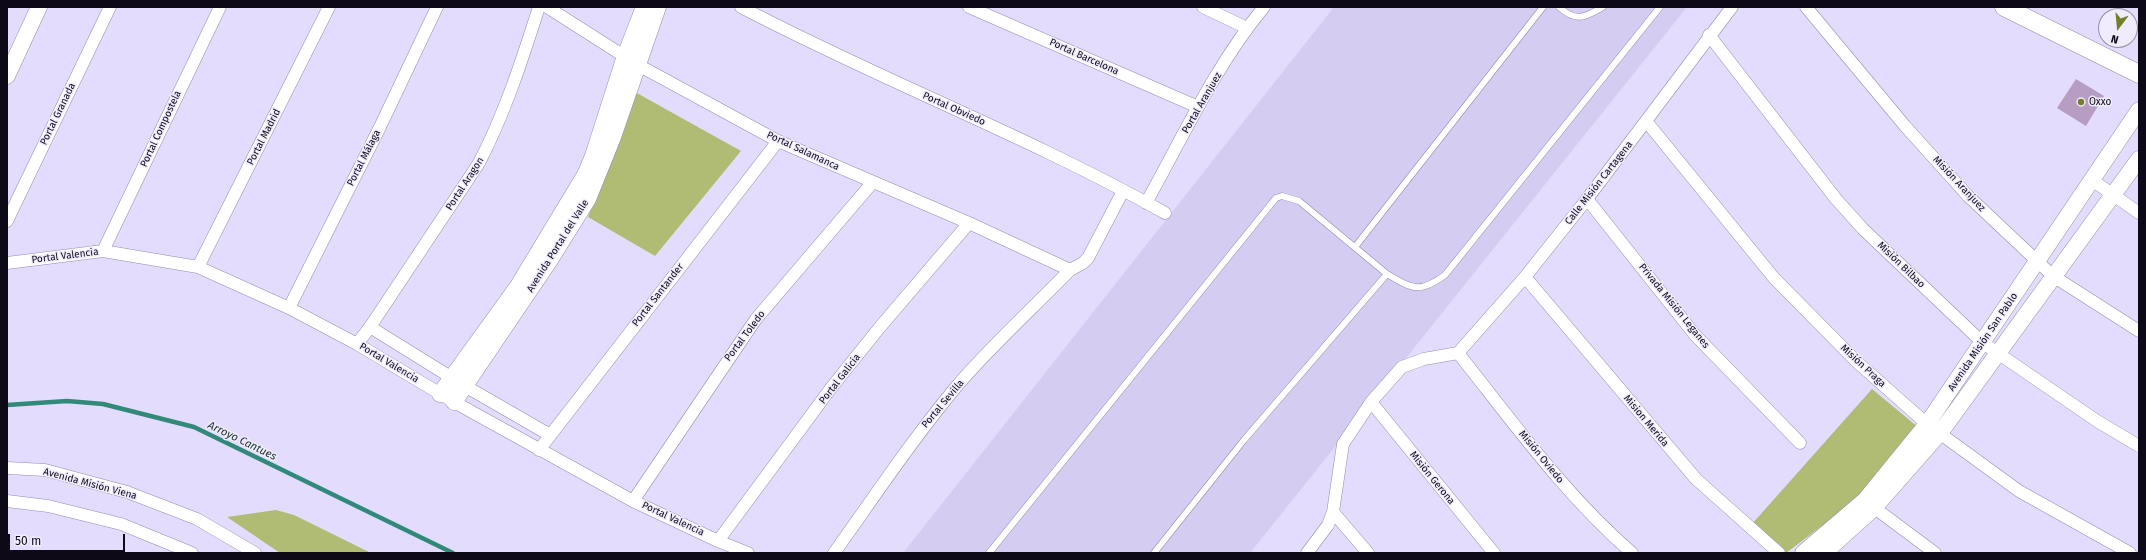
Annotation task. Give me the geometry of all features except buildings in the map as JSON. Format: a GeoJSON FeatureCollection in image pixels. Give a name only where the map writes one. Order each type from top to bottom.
{"type":"FeatureCollection","features":[{"type":"Feature","properties":{"kind":"main road"},"geometry":{"type":"LineString","coordinates":[[2004,7],[2139,74]]}},
{"type":"Feature","properties":{"kind":"main road"},"geometry":{"type":"LineString","coordinates":[[2025,7],[2139,64]]}},
{"type":"Feature","properties":{"kind":"street"},"geometry":{"type":"LineString","coordinates":[[7,76],[39,7]]}},
{"type":"Feature","properties":{"kind":"street","name":"Portal Granada"},"geometry":{"type":"LineString","coordinates":[[7,220],[110,7]]}},
{"type":"Feature","properties":{"kind":"street","name":"Portal Compostela"},"geometry":{"type":"LineString","coordinates":[[103,251],[220,7]]}},
{"type":"Feature","properties":{"kind":"street","name":"Portal Madrid"},"geometry":{"type":"LineString","coordinates":[[198,267],[328,7]]}},
{"type":"Feature","properties":{"kind":"street","name":"Portal Málaga"},"geometry":{"type":"LineString","coordinates":[[289,308],[380,126],[437,7]]}},
{"type":"Feature","properties":{"kind":"street","name":"Portal Aragon"},"geometry":{"type":"LineString","coordinates":[[357,344],[370,327],[479,163],[492,138],[507,101],[539,7]]}},
{"type":"Feature","properties":{"kind":"street","name":"Portal Salamanca"},"geometry":{"type":"LineString","coordinates":[[547,7],[638,65],[778,140],[970,223],[1070,270]]}},
{"type":"Feature","properties":{"kind":"street","name":"Avenida Portal del Valle"},"geometry":{"type":"LineString","coordinates":[[458,382],[574,195],[593,156],[625,56],[644,7]]}},
{"type":"Feature","properties":{"kind":"street","name":"Avenida Portal del Valle"},"geometry":{"type":"LineString","coordinates":[[447,398],[578,218],[594,185],[658,7]]}},
{"type":"Feature","properties":{"kind":"street","name":"Portal Obviedo"},"geometry":{"type":"LineString","coordinates":[[741,7],[826,51],[1004,131],[1165,213]]}},
{"type":"Feature","properties":{"kind":"street","name":"Portal Barcelona"},"geometry":{"type":"LineString","coordinates":[[969,7],[1198,107]]}},
{"type":"Feature","properties":{"kind":"street"},"geometry":{"type":"LineString","coordinates":[[1203,7],[1247,28]]}},
{"type":"Feature","properties":{"kind":"street","name":"Portal Aranjuez"},"geometry":{"type":"LineString","coordinates":[[1146,203],[1198,107],[1247,28],[1264,7]]}},
{"type":"Feature","properties":{"kind":"street","name":"Calle Misión Cartagena"},"geometry":{"type":"LineString","coordinates":[[1458,353],[1525,278],[1587,199],[1709,35],[1732,7]]}},
{"type":"Feature","properties":{"kind":"street","name":"Misión Aranjuez"},"geometry":{"type":"LineString","coordinates":[[1806,7],[1905,126],[1968,196],[2053,276],[2139,331]]}},
{"type":"Feature","properties":{"kind":"street","name":"Misión Bilbao"},"geometry":{"type":"LineString","coordinates":[[1709,35],[1836,199],[1863,229],[1983,343],[2096,421],[2139,446]]}},
{"type":"Feature","properties":{"kind":"street","name":"Avenida Misión San Pablo"},"geometry":{"type":"LineString","coordinates":[[1934,428],[1983,343],[2139,110]]}},
{"type":"Feature","properties":{"kind":"street","name":"Misión Praga"},"geometry":{"type":"LineString","coordinates":[[1646,121],[1774,278],[1858,362],[1934,428],[2019,491],[2130,553]]}},
{"type":"Feature","properties":{"kind":"street","name":"Portal Santander"},"geometry":{"type":"LineString","coordinates":[[539,450],[778,140]]}},
{"type":"Feature","properties":{"kind":"street","name":"Avenida Misión San Pablo"},"geometry":{"type":"LineString","coordinates":[[1824,553],[1869,504],[1998,354],[2053,276],[2114,196],[2139,159]]}},
{"type":"Feature","properties":{"kind":"street"},"geometry":{"type":"LineString","coordinates":[[2092,180],[2139,213]]}},
{"type":"Feature","properties":{"kind":"street","name":"Portal Toledo"},"geometry":{"type":"LineString","coordinates":[[633,501],[756,319],[873,182]]}},
{"type":"Feature","properties":{"kind":"street","name":"Portal Sevilla"},"geometry":{"type":"LineString","coordinates":[[834,553],[920,432],[958,386],[999,341],[1070,270],[1083,263],[1095,248],[1123,191]]}},
{"type":"Feature","properties":{"kind":"street","name":"Privada Misión Leganes"},"geometry":{"type":"LineString","coordinates":[[1587,199],[1695,335],[1800,443]]}},
{"type":"Feature","properties":{"kind":"street","name":"Portal Galicia"},"geometry":{"type":"LineString","coordinates":[[718,541],[831,388],[880,327],[970,223]]}},
{"type":"Feature","properties":{"kind":"street","name":"Portal Valencia"},"geometry":{"type":"LineString","coordinates":[[7,263],[103,251],[198,267],[289,308],[357,344],[447,398],[633,501],[718,541],[748,553]]}},
{"type":"Feature","properties":{"kind":"street","name":"Mision Merida"},"geometry":{"type":"LineString","coordinates":[[1525,278],[1691,475],[1779,553]]}},
{"type":"Feature","properties":{"kind":"street"},"geometry":{"type":"LineString","coordinates":[[370,327],[458,382],[550,435]]}},
{"type":"Feature","properties":{"kind":"street"},"geometry":{"type":"LineString","coordinates":[[1308,553],[1328,525],[1333,512],[1343,444],[1371,402],[1402,367],[1424,359],[1458,353]]}},
{"type":"Feature","properties":{"kind":"street","name":"Misión Oviedo"},"geometry":{"type":"LineString","coordinates":[[1458,353],[1570,493],[1607,531],[1632,553]]}},
{"type":"Feature","properties":{"kind":"street","name":"Misión Gerona"},"geometry":{"type":"LineString","coordinates":[[1371,402],[1494,553]]}},
{"type":"Feature","properties":{"kind":"street","name":"Avenida Misión Viena"},"geometry":{"type":"LineString","coordinates":[[7,468],[45,470],[127,492],[197,519],[255,553]]}},
{"type":"Feature","properties":{"kind":"street"},"geometry":{"type":"LineString","coordinates":[[7,501],[48,506],[121,524],[192,553]]}},
{"type":"Feature","properties":{"kind":"street"},"geometry":{"type":"LineString","coordinates":[[1869,504],[1935,553]]}},
{"type":"Feature","properties":{"kind":"street","name":"Avenida Misión San Pablo"},"geometry":{"type":"LineString","coordinates":[[1803,553],[1869,504]]}},
{"type":"Feature","properties":{"kind":"street"},"geometry":{"type":"LineString","coordinates":[[1333,512],[1368,553]]}},
{"type":"Feature","properties":{"kind":"lane"},"geometry":{"type":"LineString","coordinates":[[1355,247],[1543,7]]}},
{"type":"Feature","properties":{"kind":"lane"},"geometry":{"type":"LineString","coordinates":[[1559,7],[1569,14],[1583,18],[1603,7]]}},
{"type":"Feature","properties":{"kind":"lane"},"geometry":{"type":"LineString","coordinates":[[989,553],[1276,198],[1282,196],[1299,201],[1387,274],[1410,287],[1421,288],[1430,286],[1445,275],[1660,7]]}},
{"type":"Feature","properties":{"kind":"lane"},"geometry":{"type":"LineString","coordinates":[[1154,553],[1244,440],[1387,274]]}},
{"type":"Feature","properties":{"kind":"shaded area"},"geometry":{"type":"Polygon","coordinates":[[[1334,7],[1687,7],[1250,553],[903,553],[1334,7]]]}},
{"type":"Feature","properties":{"kind":"green space"},"geometry":{"type":"Polygon","coordinates":[[[635,92],[741,151],[655,256],[588,217],[635,92]]]}},
{"type":"Feature","properties":{"kind":"green space"},"geometry":{"type":"Polygon","coordinates":[[[1872,389],[1919,428],[1861,496],[1786,553],[1783,553],[1752,524],[1872,389]]]}},
{"type":"Feature","properties":{"kind":"green space"},"geometry":{"type":"Polygon","coordinates":[[[276,510],[294,515],[371,553],[280,553],[227,517],[276,510]]]}},
{"type":"Feature","properties":{"kind":"waterway","name":"Arroyo Cantues"},"geometry":{"type":"LineString","coordinates":[[7,405],[67,401],[103,404],[194,427],[453,553]]}},
{"type":"Feature","properties":{"kind":"place","name":"Oxxo"},"geometry":{"type":"Point","coordinates":[2081,102]}}]}
